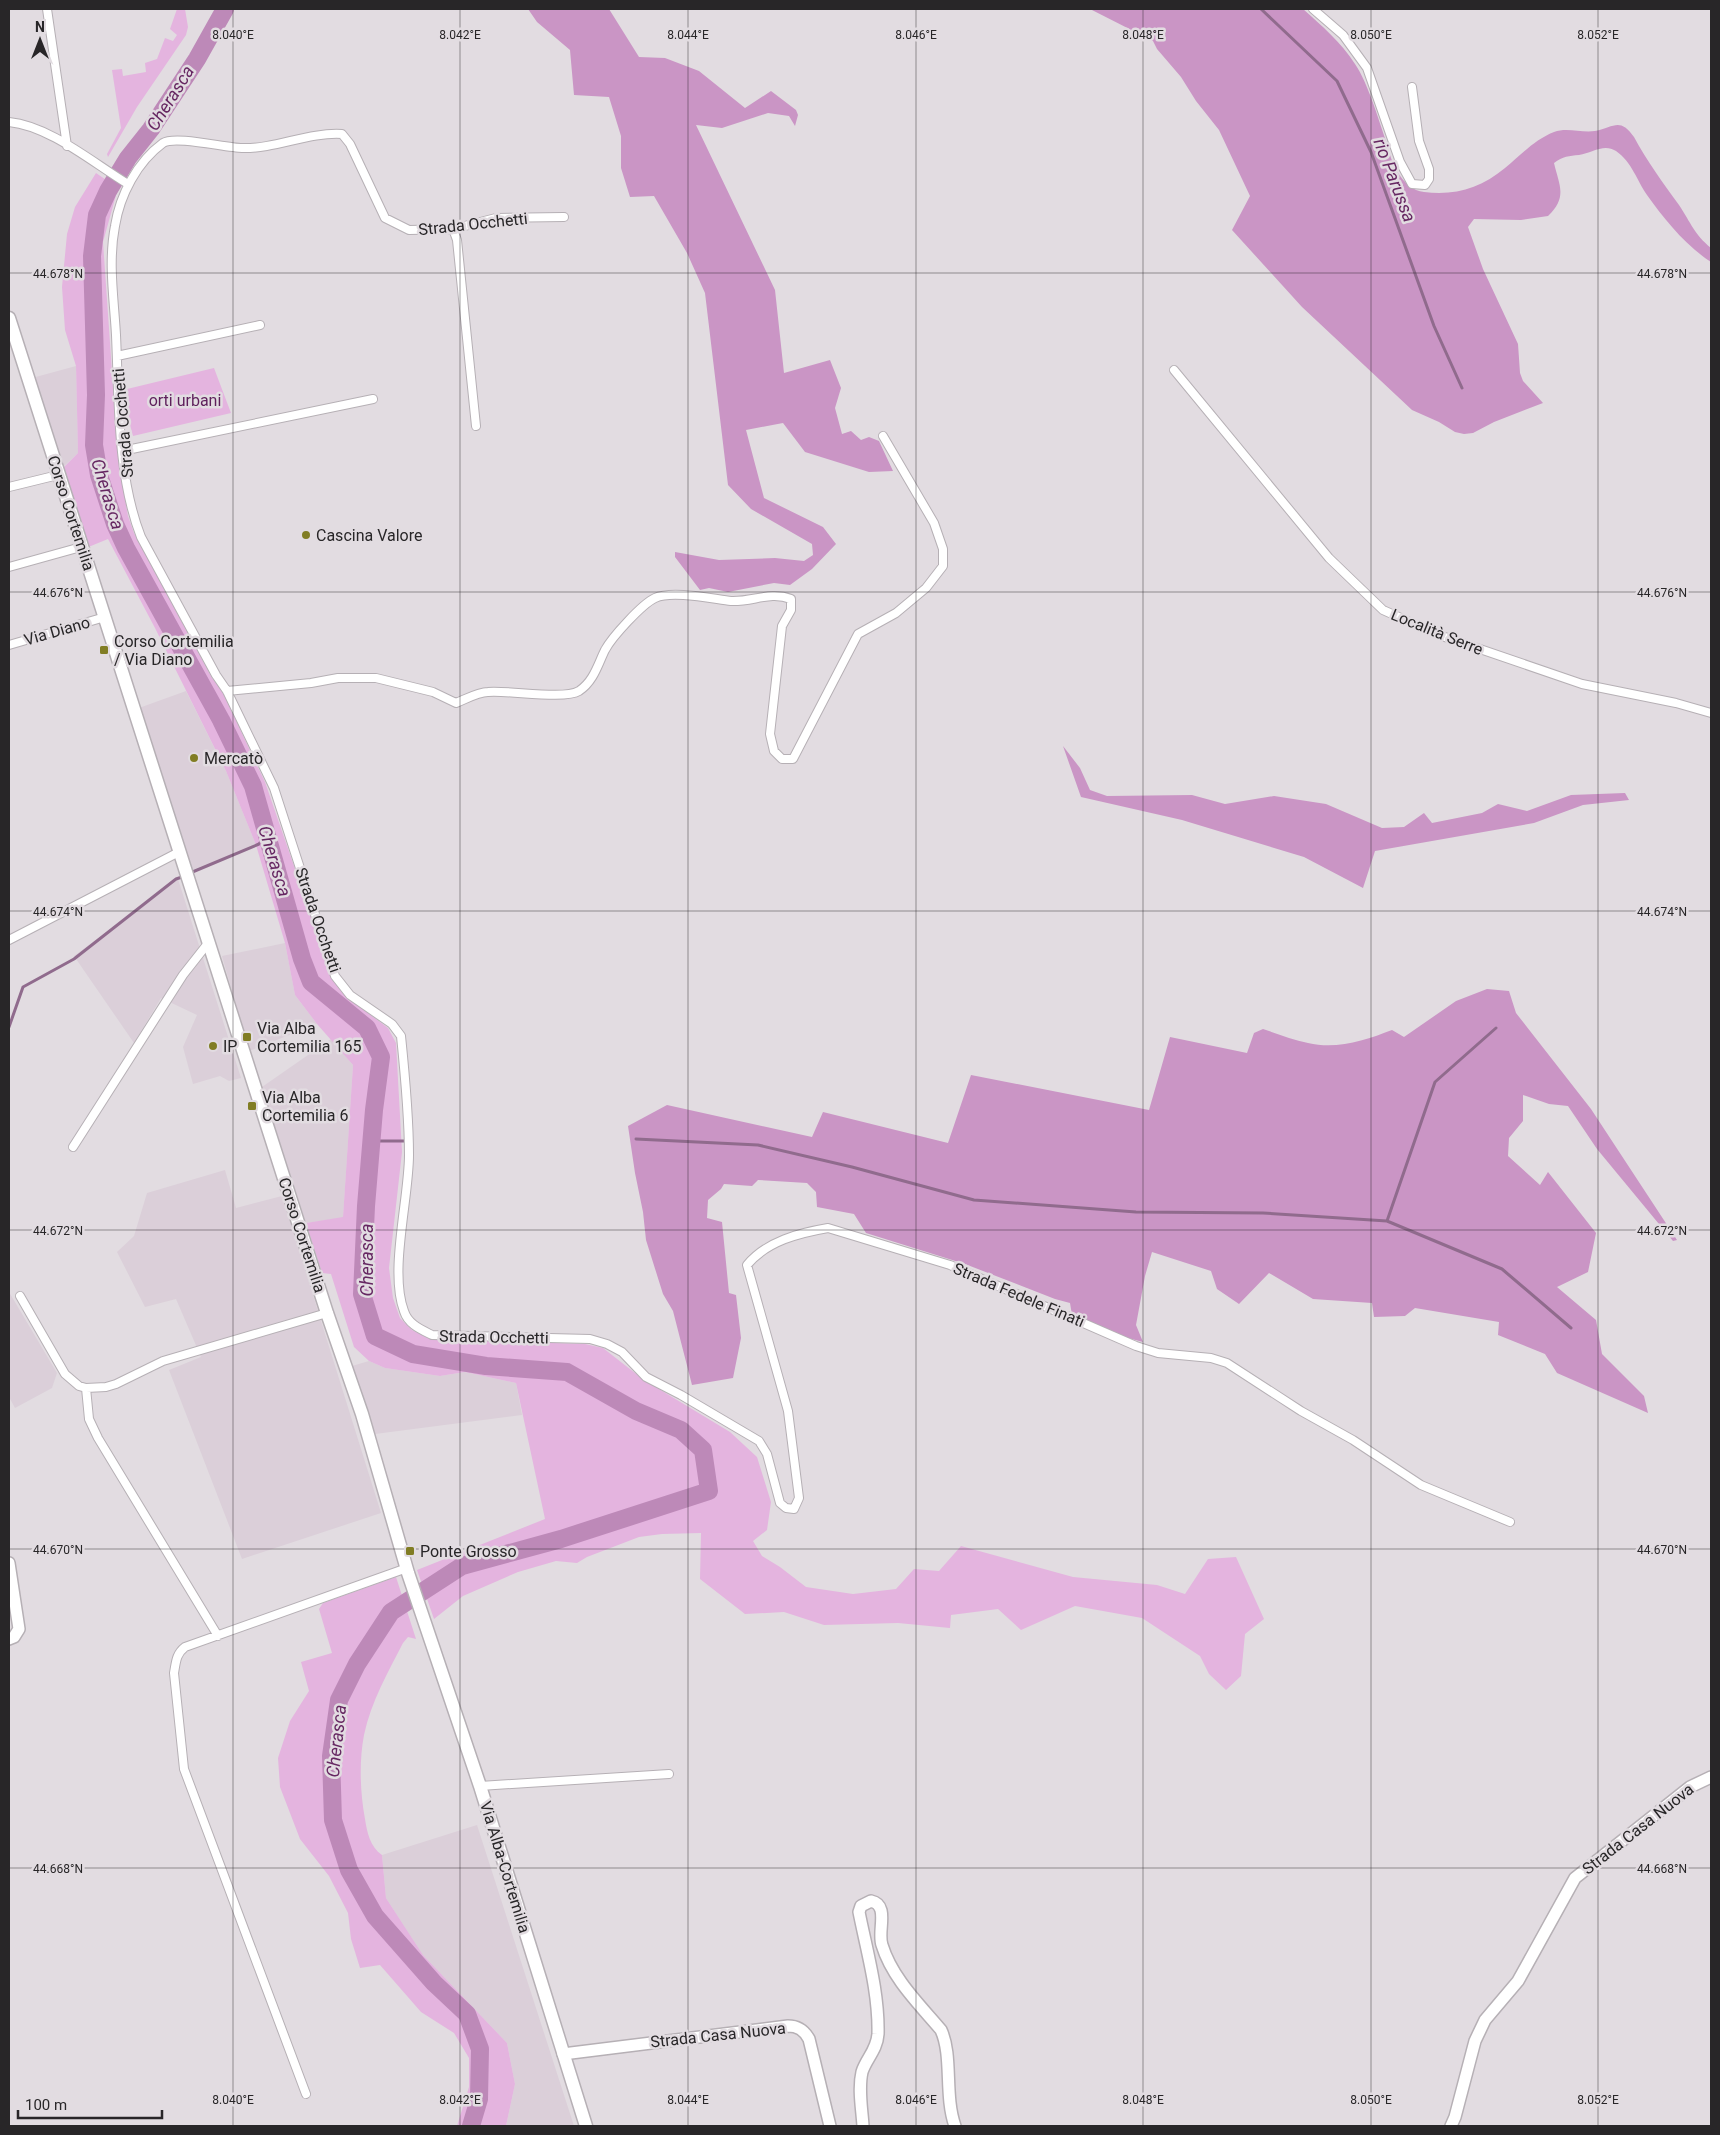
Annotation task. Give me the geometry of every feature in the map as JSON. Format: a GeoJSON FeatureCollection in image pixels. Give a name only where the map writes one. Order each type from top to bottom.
{"type":"FeatureCollection","features":[{"type":"Feature","properties":{"kind":"main road","name":"Corso Cortemilia"},"geometry":{"type":"LineString","coordinates":[[9,318],[327,1312],[362,1414],[420,1608]]}},
{"type":"Feature","properties":{"kind":"main road","name":"Via Alba-Cortemilia"},"geometry":{"type":"LineString","coordinates":[[420,1608],[480,1786],[586,2126]]}},
{"type":"Feature","properties":{"kind":"street"},"geometry":{"type":"LineString","coordinates":[[47,9],[67,146]]}},
{"type":"Feature","properties":{"kind":"street"},"geometry":{"type":"LineString","coordinates":[[1313,9],[1343,35],[1367,68],[1400,162],[1412,184],[1425,186],[1429,179],[1429,169],[1419,141],[1412,87]]}},
{"type":"Feature","properties":{"kind":"street"},"geometry":{"type":"LineString","coordinates":[[9,122],[25,124],[67,146],[128,184]]}},
{"type":"Feature","properties":{"kind":"street","name":"Strada Occhetti"},"geometry":{"type":"LineString","coordinates":[[564,216],[496,218],[453,229],[408,230],[385,218],[350,144],[342,134],[327,134],[287,141],[267,147],[242,148],[181,140],[165,142],[148,158],[128,184],[120,204],[111,250],[122,451],[132,514],[142,537],[216,675],[227,691],[274,788],[335,976],[350,994],[392,1024],[401,1036],[409,1155],[399,1262],[400,1296],[404,1312],[411,1324],[432,1335],[590,1339],[607,1344],[622,1352],[646,1378],[681,1394],[759,1441],[767,1454],[780,1503],[786,1508],[794,1509]]}},
{"type":"Feature","properties":{"kind":"street"},"geometry":{"type":"LineString","coordinates":[[453,229],[457,240],[476,426]]}},
{"type":"Feature","properties":{"kind":"street"},"geometry":{"type":"LineString","coordinates":[[117,356],[260,325]]}},
{"type":"Feature","properties":{"kind":"street","name":"Località Serre"},"geometry":{"type":"LineString","coordinates":[[1174,370],[1328,558],[1383,610],[1439,635],[1582,684],[1711,713]]}},
{"type":"Feature","properties":{"kind":"street"},"geometry":{"type":"LineString","coordinates":[[122,451],[373,398]]}},
{"type":"Feature","properties":{"kind":"street"},"geometry":{"type":"LineString","coordinates":[[227,691],[311,683],[338,678],[376,678],[433,692],[456,703],[485,692],[509,691],[552,696],[578,692],[595,674],[606,649],[628,621],[656,598],[672,596],[741,601],[779,595],[791,599],[791,610],[782,626],[770,734],[774,751],[782,759],[793,759],[858,634],[896,613],[926,588],[943,566],[943,549],[934,523],[883,436]]}},
{"type":"Feature","properties":{"kind":"street"},"geometry":{"type":"LineString","coordinates":[[9,487],[58,475]]}},
{"type":"Feature","properties":{"kind":"street"},"geometry":{"type":"LineString","coordinates":[[9,567],[81,546]]}},
{"type":"Feature","properties":{"kind":"street","name":"Via Diano"},"geometry":{"type":"LineString","coordinates":[[9,645],[105,617]]}},
{"type":"Feature","properties":{"kind":"street"},"geometry":{"type":"LineString","coordinates":[[9,940],[179,852]]}},
{"type":"Feature","properties":{"kind":"street"},"geometry":{"type":"LineString","coordinates":[[72,1147],[183,975],[209,942]]}},
{"type":"Feature","properties":{"kind":"street","name":"Strada Fedele Finati"},"geometry":{"type":"LineString","coordinates":[[794,1509],[799,1498],[788,1411],[747,1264],[754,1256],[770,1245],[810,1231],[828,1228],[950,1265],[1136,1346],[1158,1353],[1211,1358],[1227,1363],[1416,1482],[1510,1522]]}},
{"type":"Feature","properties":{"kind":"street"},"geometry":{"type":"LineString","coordinates":[[20,1296],[65,1374],[74,1384],[86,1388],[116,1384],[163,1361],[327,1312]]}},
{"type":"Feature","properties":{"kind":"street"},"geometry":{"type":"LineString","coordinates":[[86,1388],[88,1419],[98,1438],[218,1636]]}},
{"type":"Feature","properties":{"kind":"street"},"geometry":{"type":"LineString","coordinates":[[9,1563],[19,1629],[14,1637],[9,1639]]}},
{"type":"Feature","properties":{"kind":"street"},"geometry":{"type":"LineString","coordinates":[[306,2094],[184,1769],[174,1673],[176,1660],[179,1652],[185,1647],[408,1571]]}},
{"type":"Feature","properties":{"kind":"street"},"geometry":{"type":"LineString","coordinates":[[480,1786],[669,1774]]}},
{"type":"Feature","properties":{"kind":"street","name":"Strada Casa Nuova"},"geometry":{"type":"LineString","coordinates":[[1451,2126],[1475,2041],[1485,2020],[1518,1981],[1575,1878],[1690,1786],[1711,1777]]}},
{"type":"Feature","properties":{"kind":"street"},"geometry":{"type":"LineString","coordinates":[[863,2126],[862,2071],[873,2054],[878,2036],[874,1987],[859,1912],[861,1906],[871,1901],[878,1903],[882,1910],[880,1930],[882,1944],[899,1979],[941,2030],[944,2038],[948,2095],[955,2126]]}},
{"type":"Feature","properties":{"kind":"street","name":"Strada Casa Nuova"},"geometry":{"type":"LineString","coordinates":[[562,2054],[788,2026],[798,2027],[803,2030],[809,2039],[830,2126]]}},
{"type":"Feature","properties":{"kind":"shaded area"},"geometry":{"type":"Polygon","coordinates":[[[528,9],[609,9],[639,57],[665,58],[699,71],[745,108],[771,91],[796,110],[798,115],[795,126],[789,116],[768,113],[722,128],[696,125],[775,290],[784,373],[830,360],[841,388],[835,408],[842,434],[851,431],[861,440],[869,437],[879,441],[893,471],[869,472],[805,452],[783,423],[746,430],[764,498],[823,527],[836,544],[812,569],[790,585],[774,583],[728,592],[709,588],[700,590],[675,557],[675,552],[719,560],[775,558],[804,561],[813,555],[812,544],[751,509],[728,485],[705,293],[687,253],[654,196],[630,197],[621,168],[621,136],[609,97],[574,95],[570,50],[537,22],[528,9]]]}},
{"type":"Feature","properties":{"kind":"shaded area"},"geometry":{"type":"Polygon","coordinates":[[[1090,9],[1303,9],[1350,56],[1360,72],[1368,91],[1396,169],[1406,183],[1420,191],[1446,193],[1467,189],[1487,181],[1534,143],[1554,132],[1564,130],[1595,131],[1621,125],[1634,137],[1697,233],[1711,248],[1711,262],[1684,240],[1668,223],[1647,195],[1622,155],[1616,151],[1602,148],[1557,161],[1554,163],[1560,184],[1560,197],[1558,203],[1548,216],[1521,220],[1474,219],[1468,227],[1483,269],[1518,344],[1520,373],[1523,381],[1543,403],[1494,422],[1473,433],[1455,432],[1439,422],[1412,410],[1302,307],[1232,230],[1250,196],[1219,130],[1196,101],[1181,77],[1157,49],[1153,41],[1090,9]]]}},
{"type":"Feature","properties":{"kind":"shaded area"},"geometry":{"type":"Polygon","coordinates":[[[76,366],[78,453],[61,469],[32,378],[76,366]]]}},
{"type":"Feature","properties":{"kind":"shaded area"},"geometry":{"type":"Polygon","coordinates":[[[186,691],[226,771],[256,845],[192,870],[139,708],[186,691]]]}},
{"type":"Feature","properties":{"kind":"shaded area"},"geometry":{"type":"Polygon","coordinates":[[[1063,746],[1080,768],[1090,790],[1107,796],[1192,795],[1225,804],[1274,796],[1326,804],[1382,828],[1404,827],[1424,813],[1432,823],[1482,813],[1498,804],[1527,811],[1571,795],[1625,793],[1629,800],[1583,805],[1534,823],[1375,851],[1363,888],[1304,857],[1182,820],[1081,797],[1063,746]]]}},
{"type":"Feature","properties":{"kind":"shaded area"},"geometry":{"type":"Polygon","coordinates":[[[178,879],[241,1078],[229,1081],[220,1076],[193,1084],[183,1047],[197,1015],[161,998],[134,1043],[74,956],[178,879]]]}},
{"type":"Feature","properties":{"kind":"shaded area"},"geometry":{"type":"Polygon","coordinates":[[[285,943],[295,995],[317,1024],[249,1051],[222,956],[285,943]]]}},
{"type":"Feature","properties":{"kind":"shaded area"},"geometry":{"type":"Polygon","coordinates":[[[1487,989],[1509,991],[1516,1013],[1591,1109],[1677,1240],[1673,1241],[1597,1149],[1568,1106],[1549,1104],[1523,1095],[1523,1121],[1509,1138],[1508,1156],[1540,1185],[1548,1172],[1596,1233],[1588,1272],[1557,1287],[1596,1320],[1602,1354],[1644,1396],[1648,1413],[1557,1373],[1545,1354],[1498,1335],[1499,1322],[1415,1308],[1405,1316],[1374,1317],[1372,1303],[1313,1299],[1269,1273],[1239,1304],[1217,1289],[1211,1271],[1152,1252],[1145,1276],[1136,1325],[1143,1342],[1128,1338],[1072,1315],[1070,1303],[965,1264],[866,1233],[854,1214],[817,1207],[816,1192],[807,1183],[758,1180],[752,1186],[724,1184],[708,1200],[707,1218],[722,1222],[729,1293],[736,1295],[741,1338],[733,1378],[692,1385],[673,1311],[663,1294],[646,1240],[628,1126],[667,1105],[812,1137],[823,1112],[948,1143],[971,1075],[1149,1110],[1170,1037],[1247,1053],[1254,1033],[1263,1029],[1319,1045],[1351,1043],[1392,1030],[1404,1037],[1456,1001],[1487,989]]]}},
{"type":"Feature","properties":{"kind":"shaded area"},"geometry":{"type":"Polygon","coordinates":[[[331,1039],[353,1065],[343,1218],[306,1223],[262,1087],[331,1039]]]}},
{"type":"Feature","properties":{"kind":"shaded area"},"geometry":{"type":"Polygon","coordinates":[[[225,1170],[236,1208],[282,1196],[381,1513],[242,1559],[169,1370],[201,1357],[176,1299],[145,1307],[117,1252],[134,1236],[147,1193],[225,1170]]]}},
{"type":"Feature","properties":{"kind":"shaded area"},"geometry":{"type":"Polygon","coordinates":[[[9,1292],[57,1373],[52,1388],[15,1408],[9,1397],[9,1292]]]}},
{"type":"Feature","properties":{"kind":"shaded area"},"geometry":{"type":"Polygon","coordinates":[[[369,1361],[385,1368],[440,1376],[465,1372],[516,1383],[522,1415],[375,1434],[352,1366],[369,1361]]]}},
{"type":"Feature","properties":{"kind":"shaded area"},"geometry":{"type":"Polygon","coordinates":[[[477,1825],[574,2126],[506,2126],[515,2084],[507,2043],[422,1954],[386,1898],[382,1855],[477,1825]]]}},
{"type":"Feature","properties":{"kind":"green space"},"geometry":{"type":"Polygon","coordinates":[[[177,9],[185,9],[188,27],[186,35],[137,107],[108,157],[107,154],[121,128],[112,70],[122,69],[123,76],[146,72],[145,63],[157,59],[165,38],[173,41],[177,35],[170,29],[177,9]]]}},
{"type":"Feature","properties":{"kind":"green space"},"geometry":{"type":"Polygon","coordinates":[[[96,173],[118,188],[103,242],[118,458],[128,516],[134,533],[212,678],[220,687],[265,782],[332,976],[344,995],[388,1028],[396,1043],[402,1152],[389,1268],[393,1298],[400,1318],[412,1330],[430,1339],[585,1344],[603,1348],[644,1380],[730,1432],[757,1457],[771,1502],[767,1530],[753,1541],[762,1556],[806,1587],[853,1594],[896,1589],[914,1569],[939,1571],[961,1546],[1073,1577],[1157,1585],[1185,1594],[1208,1559],[1236,1557],[1264,1619],[1245,1634],[1241,1676],[1226,1690],[1209,1674],[1200,1656],[1142,1618],[1075,1606],[1021,1630],[998,1609],[951,1615],[950,1628],[898,1623],[824,1625],[784,1612],[745,1614],[700,1579],[701,1533],[662,1534],[639,1537],[587,1557],[577,1563],[556,1561],[518,1572],[463,1596],[434,1619],[417,1570],[545,1519],[516,1383],[465,1372],[440,1376],[385,1368],[369,1361],[354,1347],[331,1274],[322,1273],[306,1223],[343,1217],[353,1065],[317,1024],[295,995],[285,943],[256,845],[226,771],[155,628],[108,539],[86,548],[61,470],[78,453],[76,366],[65,330],[62,287],[67,234],[75,207],[96,173]]]}},
{"type":"Feature","properties":{"kind":"green space","name":"orti urbani"},"geometry":{"type":"Polygon","coordinates":[[[214,368],[231,413],[133,436],[129,421],[127,389],[214,368]]]}},
{"type":"Feature","properties":{"kind":"green space"},"geometry":{"type":"Polygon","coordinates":[[[396,1577],[416,1639],[408,1637],[403,1643],[380,1688],[367,1723],[362,1745],[361,1777],[367,1829],[372,1844],[382,1855],[386,1898],[423,1955],[507,2043],[515,2084],[506,2126],[457,2126],[469,2087],[469,2058],[454,2033],[421,2012],[380,1965],[360,1968],[351,1939],[348,1913],[329,1876],[300,1839],[280,1787],[278,1758],[290,1721],[309,1691],[301,1662],[332,1653],[319,1609],[323,1603],[396,1577]]]}},
{"type":"Feature","properties":{"kind":"waterway","name":"Cherasca"},"geometry":{"type":"LineString","coordinates":[[225,9],[197,59],[151,129],[128,158],[108,191],[97,215],[92,256],[96,395],[94,445],[99,475],[115,524],[126,548],[221,720],[253,786],[302,959],[311,982],[367,1028],[381,1057],[374,1110],[366,1206],[362,1294],[375,1336],[413,1354],[486,1366],[567,1372],[636,1411],[681,1430],[703,1450],[709,1491],[561,1539],[462,1566],[391,1612],[357,1664],[339,1700],[331,1756],[333,1820],[349,1870],[375,1916],[434,1983],[467,2014],[480,2049],[479,2099],[471,2126]]}},
{"type":"Feature","properties":{"kind":"waterway","name":"rio Parussa"},"geometry":{"type":"LineString","coordinates":[[1261,9],[1337,81],[1371,152],[1434,326],[1462,388]]}},
{"type":"Feature","properties":{"kind":"waterway"},"geometry":{"type":"LineString","coordinates":[[190,873],[259,844],[267,834]]}},
{"type":"Feature","properties":{"kind":"waterway"},"geometry":{"type":"LineString","coordinates":[[9,1027],[23,987],[74,959],[176,879],[185,876]]}},
{"type":"Feature","properties":{"kind":"waterway"},"geometry":{"type":"LineString","coordinates":[[1387,1221],[1435,1082],[1496,1028]]}},
{"type":"Feature","properties":{"kind":"waterway"},"geometry":{"type":"LineString","coordinates":[[636,1139],[758,1145],[852,1167],[974,1200],[1136,1212],[1263,1213],[1387,1221],[1502,1269],[1571,1328]]}},
{"type":"Feature","properties":{"kind":"waterway"},"geometry":{"type":"LineString","coordinates":[[372,1141],[406,1141]]}},
{"type":"Feature","properties":{"kind":"place","name":"Cascina Valore"},"geometry":{"type":"Point","coordinates":[306,535]}},
{"type":"Feature","properties":{"kind":"place","name":"Corso Cortemilia / Via Diano"},"geometry":{"type":"Point","coordinates":[104,650]}},
{"type":"Feature","properties":{"kind":"place","name":"Mercatò"},"geometry":{"type":"Point","coordinates":[194,758]}},
{"type":"Feature","properties":{"kind":"place","name":"Via Alba Cortemilia 165"},"geometry":{"type":"Point","coordinates":[247,1037]}},
{"type":"Feature","properties":{"kind":"place","name":"IP"},"geometry":{"type":"Point","coordinates":[213,1046]}},
{"type":"Feature","properties":{"kind":"place","name":"Via Alba Cortemilia 6"},"geometry":{"type":"Point","coordinates":[252,1106]}},
{"type":"Feature","properties":{"kind":"place","name":"Ponte Grosso"},"geometry":{"type":"Point","coordinates":[410,1551]}}]}
